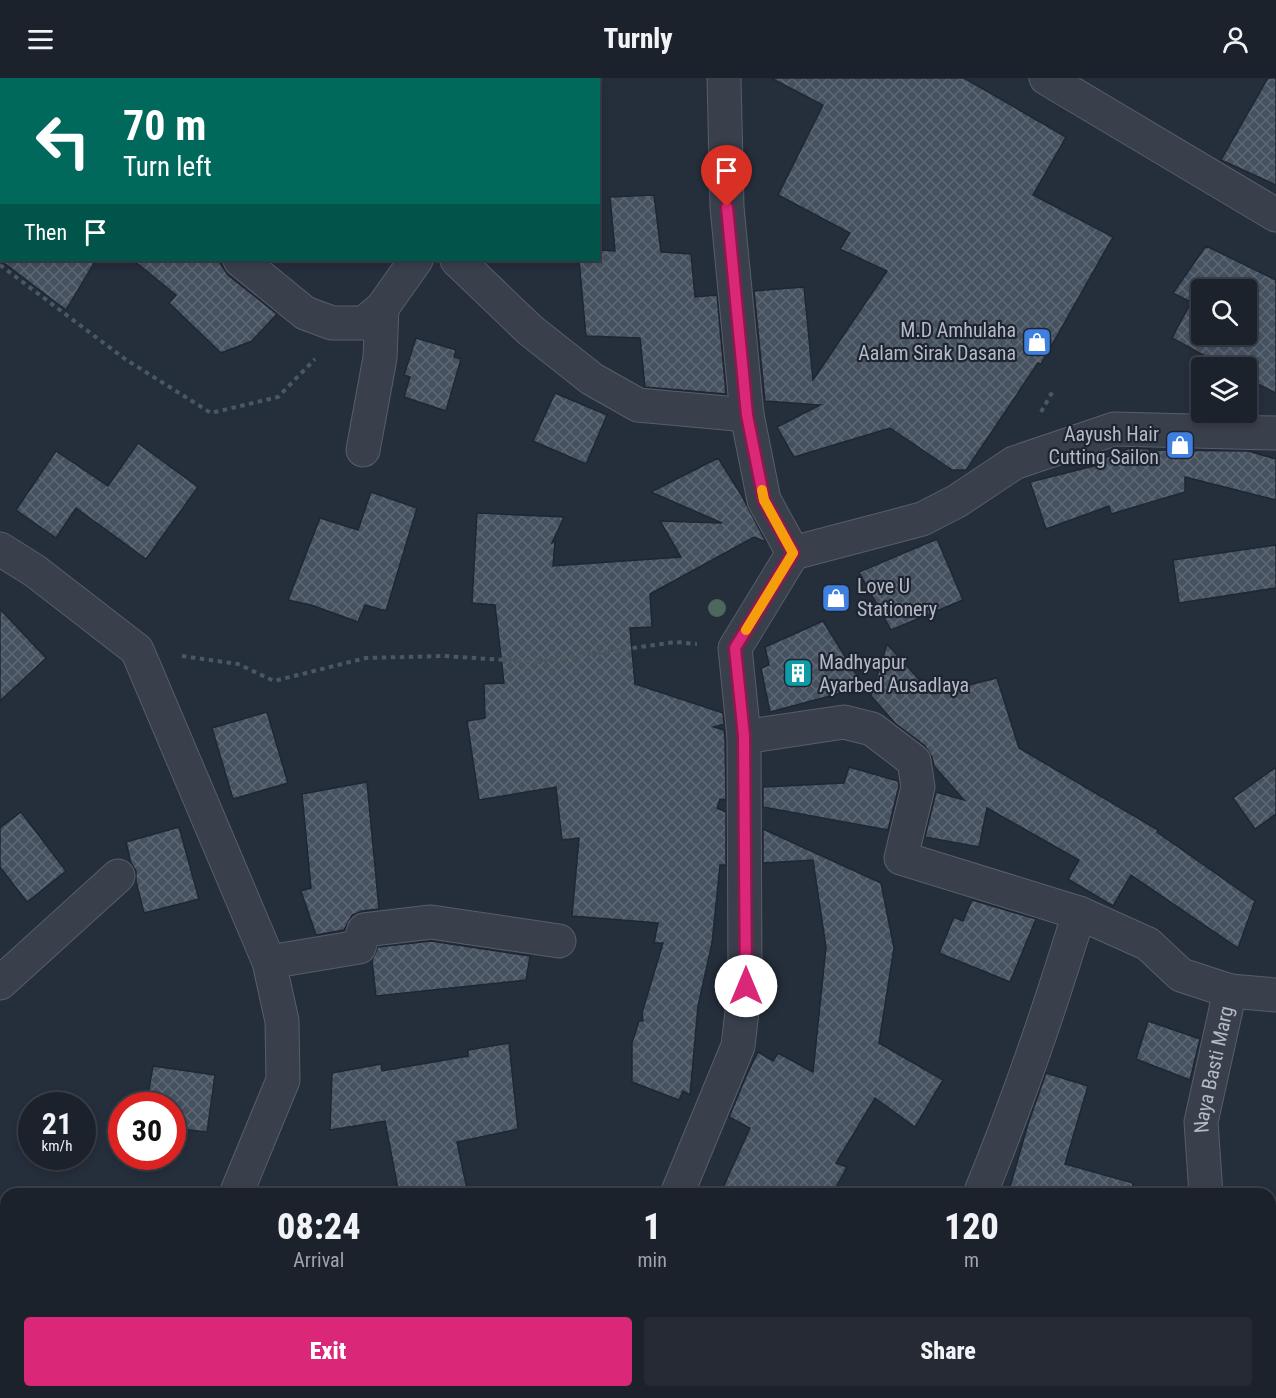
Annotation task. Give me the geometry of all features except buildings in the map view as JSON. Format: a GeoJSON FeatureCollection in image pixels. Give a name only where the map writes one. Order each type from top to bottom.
{"type":"FeatureCollection","features":[{"type":"Feature","properties":{"kind":"street"},"geometry":{"type":"LineString","coordinates":[[724,78],[727,207],[747,415],[764,500],[793,553]]}},
{"type":"Feature","properties":{"kind":"street"},"geometry":{"type":"LineString","coordinates":[[1046,78],[1276,215]]}},
{"type":"Feature","properties":{"kind":"street"},"geometry":{"type":"LineString","coordinates":[[241,261],[305,313],[332,323],[373,315],[415,261]]}},
{"type":"Feature","properties":{"kind":"street"},"geometry":{"type":"LineString","coordinates":[[458,261],[530,330],[592,379],[638,405],[747,415]]}},
{"type":"Feature","properties":{"kind":"street"},"geometry":{"type":"LineString","coordinates":[[363,450],[380,358],[373,315]]}},
{"type":"Feature","properties":{"kind":"street"},"geometry":{"type":"LineString","coordinates":[[679,1188],[738,1046],[746,986],[744,736],[735,648],[793,553],[922,519],[957,501],[1014,463],[1114,429],[1276,433]]}},
{"type":"Feature","properties":{"kind":"street"},"geometry":{"type":"LineString","coordinates":[[0,549],[35,571],[137,650],[269,962],[282,1021],[283,1080],[238,1188]]}},
{"type":"Feature","properties":{"kind":"street"},"geometry":{"type":"LineString","coordinates":[[744,736],[844,722],[872,729],[914,761],[918,788],[900,858],[1078,913],[1148,944],[1181,975],[1230,991]]}},
{"type":"Feature","properties":{"kind":"street"},"geometry":{"type":"LineString","coordinates":[[0,983],[118,876]]}},
{"type":"Feature","properties":{"kind":"street"},"geometry":{"type":"LineString","coordinates":[[982,1188],[1005,1132],[1060,974],[1078,913]]}},
{"type":"Feature","properties":{"kind":"street"},"geometry":{"type":"LineString","coordinates":[[269,962],[359,947],[363,930],[431,922],[559,941]]}},
{"type":"Feature","properties":{"kind":"street","name":"Naya Basti Marg"},"geometry":{"type":"LineString","coordinates":[[1206,1188],[1201,1122],[1230,991],[1276,994]]}},
{"type":"Feature","properties":{"kind":"path"},"geometry":{"type":"LineString","coordinates":[[0,265],[125,359],[211,413],[278,398],[322,352],[373,315]]}},
{"type":"Feature","properties":{"kind":"path"},"geometry":{"type":"LineString","coordinates":[[137,650],[238,664],[274,681],[366,658],[444,656],[536,662],[675,642],[735,648]]}},
{"type":"Feature","properties":{"kind":"slow traffic"},"geometry":{"type":"LineString","coordinates":[[746,630],[793,553],[764,500],[762,490]]}},
{"type":"Feature","properties":{"kind":"place","name":"M.D Amhulaha Aalam Sirak Dasana"},"geometry":{"type":"Point","coordinates":[1037,342]}},
{"type":"Feature","properties":{"kind":"place","name":"Aayush Hair Cutting Sailon"},"geometry":{"type":"Point","coordinates":[1180,445]}},
{"type":"Feature","properties":{"kind":"place","name":"Love U Stationery"},"geometry":{"type":"Point","coordinates":[836,598]}},
{"type":"Feature","properties":{"kind":"place","name":"Madhyapur Ayarbed Ausadlaya"},"geometry":{"type":"Point","coordinates":[798,673]}},
{"type":"Feature","properties":{"kind":"route"},"geometry":{"type":"LineString","coordinates":[[727,207],[747,415],[764,500],[793,553],[735,648],[744,736],[746,986]]}}]}
